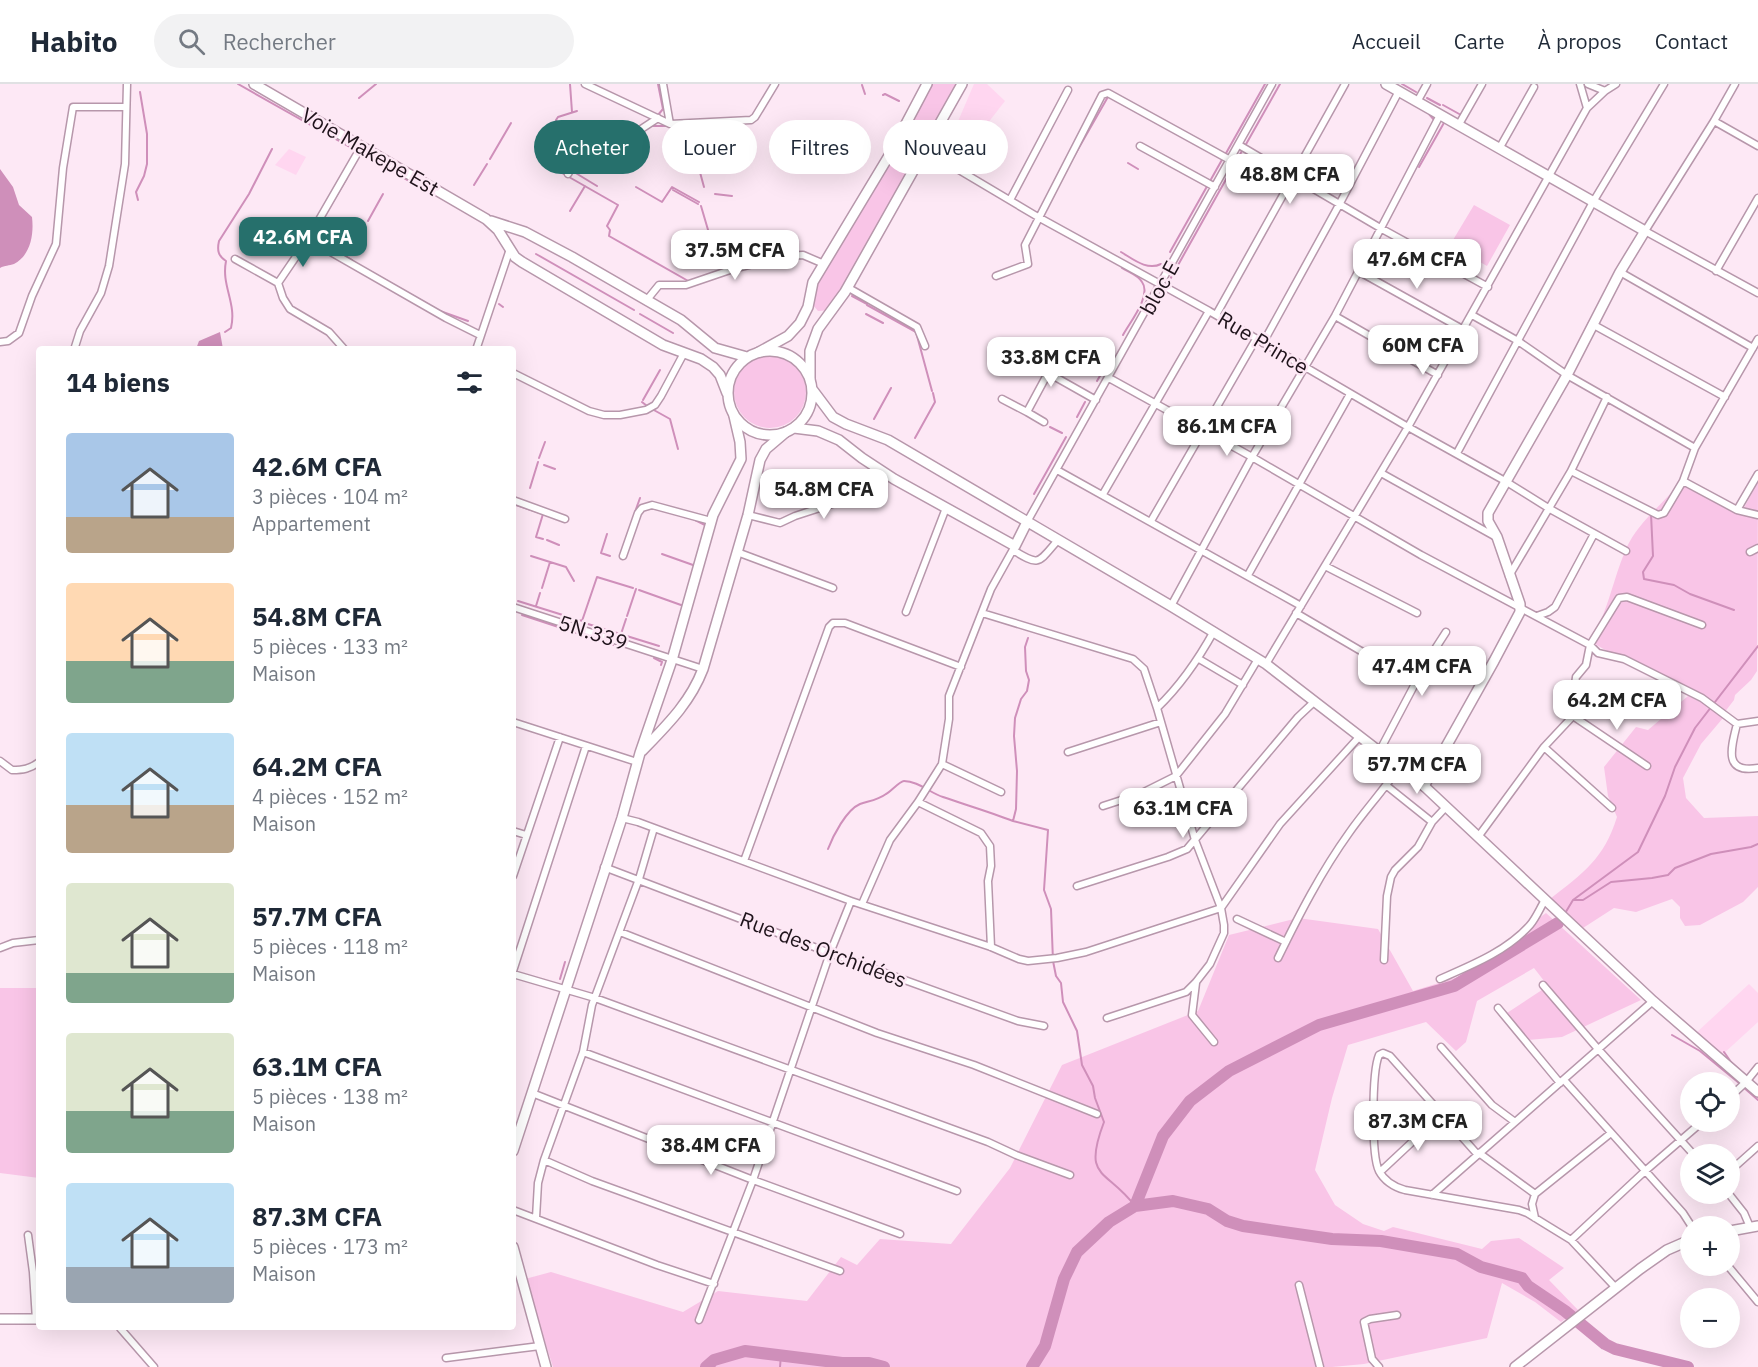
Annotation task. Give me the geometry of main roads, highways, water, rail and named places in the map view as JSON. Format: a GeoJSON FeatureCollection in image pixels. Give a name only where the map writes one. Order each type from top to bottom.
{"type":"FeatureCollection","features":[{"type":"Feature","properties":{"kind":"main road"},"geometry":{"type":"LineString","coordinates":[[727,393],[732,373],[747,357],[788,336],[800,323],[808,307],[813,282],[900,135],[927,84]]}},
{"type":"Feature","properties":{"kind":"main road"},"geometry":{"type":"LineString","coordinates":[[639,757],[685,705],[703,669],[748,515],[762,454],[808,411],[812,398],[810,351],[813,340],[847,287],[962,84]]}},
{"type":"Feature","properties":{"kind":"main road"},"geometry":{"type":"LineString","coordinates":[[1386,84],[1645,231],[1592,324],[1568,375],[1488,513],[1488,521],[1497,537],[1521,608],[1424,786]]}},
{"type":"Feature","properties":{"kind":"main road","name":"Voie Makepe Est"},"geometry":{"type":"LineString","coordinates":[[259,85],[486,219]]}},
{"type":"Feature","properties":{"kind":"main road"},"geometry":{"type":"LineString","coordinates":[[486,219],[498,230],[517,259],[663,345],[701,359],[713,367],[720,375],[727,393],[740,442],[741,459],[711,521],[672,660],[532,1093],[516,1132]]}},
{"type":"Feature","properties":{"kind":"main road"},"geometry":{"type":"LineString","coordinates":[[486,219],[525,232],[572,256],[681,320],[715,348],[747,357]]}},
{"type":"Feature","properties":{"kind":"main road"},"geometry":{"type":"LineString","coordinates":[[759,352],[786,353],[796,359],[810,378]]}},
{"type":"Feature","properties":{"kind":"main road"},"geometry":{"type":"LineString","coordinates":[[812,389],[833,417],[888,440],[1214,631],[1262,662],[1315,701],[1424,786],[1653,1001],[1758,1092]]}},
{"type":"Feature","properties":{"kind":"main road"},"geometry":{"type":"LineString","coordinates":[[734,416],[744,426],[757,433],[772,435],[790,430],[828,434],[875,467],[1014,548],[1028,522]]}},
{"type":"Feature","properties":{"kind":"main road"},"geometry":{"type":"LineString","coordinates":[[1515,1367],[1667,1250],[1680,1244]]}},
{"type":"Feature","properties":{"kind":"main road"},"geometry":{"type":"LineString","coordinates":[[516,1271],[546,1367]]}},
{"type":"Feature","properties":{"kind":"main road"},"geometry":{"type":"LineString","coordinates":[[0,1319],[36,1319]]}},
{"type":"Feature","properties":{"kind":"waterway"},"geometry":{"type":"LineString","coordinates":[[238,84],[355,150]]}},
{"type":"Feature","properties":{"kind":"waterway"},"geometry":{"type":"LineString","coordinates":[[359,98],[376,84]]}},
{"type":"Feature","properties":{"kind":"waterway"},"geometry":{"type":"LineString","coordinates":[[570,84],[572,112]]}},
{"type":"Feature","properties":{"kind":"waterway"},"geometry":{"type":"LineString","coordinates":[[658,84],[663,109],[658,115]]}},
{"type":"Feature","properties":{"kind":"waterway"},"geometry":{"type":"LineString","coordinates":[[1225,155],[1265,84]]}},
{"type":"Feature","properties":{"kind":"waterway"},"geometry":{"type":"LineString","coordinates":[[1245,146],[1280,84]]}},
{"type":"Feature","properties":{"kind":"waterway"},"geometry":{"type":"LineString","coordinates":[[1402,84],[1416,92]]}},
{"type":"Feature","properties":{"kind":"waterway"},"geometry":{"type":"LineString","coordinates":[[862,85],[865,94]]}},
{"type":"Feature","properties":{"kind":"waterway"},"geometry":{"type":"LineString","coordinates":[[138,200],[136,192],[147,164],[147,134],[140,92]]}},
{"type":"Feature","properties":{"kind":"waterway"},"geometry":{"type":"LineString","coordinates":[[883,95],[899,101]]}},
{"type":"Feature","properties":{"kind":"waterway"},"geometry":{"type":"LineString","coordinates":[[1069,165],[1109,95]]}},
{"type":"Feature","properties":{"kind":"waterway"},"geometry":{"type":"LineString","coordinates":[[1427,98],[1440,105]]}},
{"type":"Feature","properties":{"kind":"waterway"},"geometry":{"type":"LineString","coordinates":[[1443,105],[1461,115]]}},
{"type":"Feature","properties":{"kind":"waterway"},"geometry":{"type":"LineString","coordinates":[[577,111],[558,117],[556,120],[559,129],[541,161],[618,205],[607,226],[610,230],[609,236],[690,282]]}},
{"type":"Feature","properties":{"kind":"waterway"},"geometry":{"type":"LineString","coordinates":[[1429,114],[1435,121]]}},
{"type":"Feature","properties":{"kind":"waterway"},"geometry":{"type":"LineString","coordinates":[[1419,167],[1445,121]]}},
{"type":"Feature","properties":{"kind":"waterway"},"geometry":{"type":"LineString","coordinates":[[490,159],[511,123]]}},
{"type":"Feature","properties":{"kind":"waterway"},"geometry":{"type":"LineString","coordinates":[[652,126],[662,126]]}},
{"type":"Feature","properties":{"kind":"waterway"},"geometry":{"type":"LineString","coordinates":[[225,332],[231,328],[232,310],[225,270],[226,261],[219,252],[219,241],[249,194],[272,149]]}},
{"type":"Feature","properties":{"kind":"waterway"},"geometry":{"type":"LineString","coordinates":[[1168,283],[1243,149]]}},
{"type":"Feature","properties":{"kind":"waterway"},"geometry":{"type":"LineString","coordinates":[[361,153],[431,194]]}},
{"type":"Feature","properties":{"kind":"waterway"},"geometry":{"type":"LineString","coordinates":[[1170,252],[1223,158]]}},
{"type":"Feature","properties":{"kind":"waterway"},"geometry":{"type":"LineString","coordinates":[[1128,163],[1138,169]]}},
{"type":"Feature","properties":{"kind":"waterway"},"geometry":{"type":"LineString","coordinates":[[474,185],[487,164]]}},
{"type":"Feature","properties":{"kind":"waterway"},"geometry":{"type":"LineString","coordinates":[[577,174],[597,186]]}},
{"type":"Feature","properties":{"kind":"waterway"},"geometry":{"type":"LineString","coordinates":[[700,174],[704,187]]}},
{"type":"Feature","properties":{"kind":"waterway"},"geometry":{"type":"LineString","coordinates":[[322,220],[347,178]]}},
{"type":"Feature","properties":{"kind":"waterway"},"geometry":{"type":"LineString","coordinates":[[570,211],[585,186]]}},
{"type":"Feature","properties":{"kind":"waterway"},"geometry":{"type":"LineString","coordinates":[[636,187],[662,202],[672,187],[699,202]]}},
{"type":"Feature","properties":{"kind":"waterway"},"geometry":{"type":"LineString","coordinates":[[673,190],[698,204]]}},
{"type":"Feature","properties":{"kind":"waterway"},"geometry":{"type":"LineString","coordinates":[[368,221],[383,194]]}},
{"type":"Feature","properties":{"kind":"waterway"},"geometry":{"type":"LineString","coordinates":[[715,194],[732,196]]}},
{"type":"Feature","properties":{"kind":"waterway"},"geometry":{"type":"LineString","coordinates":[[701,206],[711,240]]}},
{"type":"Feature","properties":{"kind":"waterway"},"geometry":{"type":"LineString","coordinates":[[299,228],[308,234]]}},
{"type":"Feature","properties":{"kind":"waterway"},"geometry":{"type":"LineString","coordinates":[[318,240],[352,260]]}},
{"type":"Feature","properties":{"kind":"waterway"},"geometry":{"type":"LineString","coordinates":[[1121,252],[1145,265],[1161,264]]}},
{"type":"Feature","properties":{"kind":"waterway"},"geometry":{"type":"LineString","coordinates":[[536,254],[634,310]]}},
{"type":"Feature","properties":{"kind":"waterway"},"geometry":{"type":"LineString","coordinates":[[1122,268],[1138,277],[1144,287],[1142,301],[1123,335]]}},
{"type":"Feature","properties":{"kind":"waterway"},"geometry":{"type":"LineString","coordinates":[[370,271],[440,311],[468,321]]}},
{"type":"Feature","properties":{"kind":"waterway"},"geometry":{"type":"LineString","coordinates":[[852,296],[867,304]]}},
{"type":"Feature","properties":{"kind":"waterway"},"geometry":{"type":"LineString","coordinates":[[499,304],[503,307]]}},
{"type":"Feature","properties":{"kind":"waterway"},"geometry":{"type":"LineString","coordinates":[[867,305],[916,332],[932,391]]}},
{"type":"Feature","properties":{"kind":"waterway"},"geometry":{"type":"LineString","coordinates":[[640,314],[673,333]]}},
{"type":"Feature","properties":{"kind":"waterway"},"geometry":{"type":"LineString","coordinates":[[866,314],[883,323]]}},
{"type":"Feature","properties":{"kind":"waterway"},"geometry":{"type":"LineString","coordinates":[[1097,381],[1111,357]]}},
{"type":"Feature","properties":{"kind":"waterway"},"geometry":{"type":"LineString","coordinates":[[643,400],[660,370]]}},
{"type":"Feature","properties":{"kind":"waterway"},"geometry":{"type":"LineString","coordinates":[[874,419],[891,388]]}},
{"type":"Feature","properties":{"kind":"waterway"},"geometry":{"type":"LineString","coordinates":[[915,438],[935,402],[933,393]]}},
{"type":"Feature","properties":{"kind":"waterway"},"geometry":{"type":"LineString","coordinates":[[642,402],[647,406]]}},
{"type":"Feature","properties":{"kind":"waterway"},"geometry":{"type":"LineString","coordinates":[[1077,417],[1085,402]]}},
{"type":"Feature","properties":{"kind":"waterway"},"geometry":{"type":"LineString","coordinates":[[652,409],[670,419],[678,449]]}},
{"type":"Feature","properties":{"kind":"waterway"},"geometry":{"type":"LineString","coordinates":[[1050,427],[1062,433]]}},
{"type":"Feature","properties":{"kind":"waterway"},"geometry":{"type":"LineString","coordinates":[[1047,471],[1066,437]]}},
{"type":"Feature","properties":{"kind":"waterway"},"geometry":{"type":"LineString","coordinates":[[539,458],[545,442]]}},
{"type":"Feature","properties":{"kind":"waterway"},"geometry":{"type":"LineString","coordinates":[[530,488],[538,462]]}},
{"type":"Feature","properties":{"kind":"waterway"},"geometry":{"type":"LineString","coordinates":[[544,465],[555,469]]}},
{"type":"Feature","properties":{"kind":"waterway"},"geometry":{"type":"LineString","coordinates":[[1034,494],[1047,471]]}},
{"type":"Feature","properties":{"kind":"waterway"},"geometry":{"type":"LineString","coordinates":[[850,495],[854,487]]}},
{"type":"Feature","properties":{"kind":"waterway"},"geometry":{"type":"LineString","coordinates":[[635,512],[640,498]]}},
{"type":"Feature","properties":{"kind":"waterway"},"geometry":{"type":"LineString","coordinates":[[516,505],[543,514],[536,537],[543,539]]}},
{"type":"Feature","properties":{"kind":"waterway"},"geometry":{"type":"LineString","coordinates":[[1651,514],[1653,556],[1643,572],[1644,579],[1674,585],[1690,594],[1734,610]]}},
{"type":"Feature","properties":{"kind":"waterway"},"geometry":{"type":"LineString","coordinates":[[693,519],[705,525]]}},
{"type":"Feature","properties":{"kind":"waterway"},"geometry":{"type":"LineString","coordinates":[[607,534],[601,553],[610,556]]}},
{"type":"Feature","properties":{"kind":"waterway"},"geometry":{"type":"LineString","coordinates":[[547,540],[559,545]]}},
{"type":"Feature","properties":{"kind":"waterway"},"geometry":{"type":"LineString","coordinates":[[662,554],[693,565]]}},
{"type":"Feature","properties":{"kind":"waterway"},"geometry":{"type":"LineString","coordinates":[[531,556],[566,567],[574,581]]}},
{"type":"Feature","properties":{"kind":"waterway"},"geometry":{"type":"LineString","coordinates":[[542,588],[550,562]]}},
{"type":"Feature","properties":{"kind":"waterway"},"geometry":{"type":"LineString","coordinates":[[518,601],[582,621],[597,577],[633,588]]}},
{"type":"Feature","properties":{"kind":"waterway"},"geometry":{"type":"LineString","coordinates":[[627,616],[636,589]]}},
{"type":"Feature","properties":{"kind":"waterway"},"geometry":{"type":"LineString","coordinates":[[639,590],[681,605]]}},
{"type":"Feature","properties":{"kind":"waterway"},"geometry":{"type":"LineString","coordinates":[[536,606],[540,593]]}},
{"type":"Feature","properties":{"kind":"waterway"},"geometry":{"type":"LineString","coordinates":[[522,615],[613,645]]}},
{"type":"Feature","properties":{"kind":"waterway"},"geometry":{"type":"LineString","coordinates":[[621,634],[626,619]]}},
{"type":"Feature","properties":{"kind":"waterway"},"geometry":{"type":"LineString","coordinates":[[588,624],[659,646]]}},
{"type":"Feature","properties":{"kind":"waterway"},"geometry":{"type":"LineString","coordinates":[[1028,638],[1025,647],[1026,671],[1029,680],[1027,691],[1021,699],[1015,718],[1017,771],[1016,809],[1013,821],[1048,830],[1044,890],[1051,909],[1053,961],[1056,976],[1061,983],[1063,1002],[1077,1031],[1082,1065],[1093,1086],[1104,1122],[1095,1154],[1096,1164],[1100,1172],[1135,1206]]}},
{"type":"Feature","properties":{"kind":"waterway"},"geometry":{"type":"LineString","coordinates":[[1564,915],[1573,900],[1638,852],[1665,796],[1675,767],[1695,728],[1758,646]]}},
{"type":"Feature","properties":{"kind":"waterway"},"geometry":{"type":"LineString","coordinates":[[654,658],[662,662],[661,665]]}},
{"type":"Feature","properties":{"kind":"waterway"},"geometry":{"type":"LineString","coordinates":[[828,849],[841,824],[855,807],[883,796],[904,781],[1013,821]]}},
{"type":"Feature","properties":{"kind":"waterway"},"geometry":{"type":"LineString","coordinates":[[1573,900],[1583,900],[1611,882],[1668,875],[1675,868],[1711,854],[1758,844]]}},
{"type":"Feature","properties":{"kind":"waterway"},"geometry":{"type":"LineString","coordinates":[[1135,1206],[1163,1136],[1190,1101],[1229,1071],[1319,1025],[1454,986],[1558,923]]}},
{"type":"Feature","properties":{"kind":"waterway"},"geometry":{"type":"LineString","coordinates":[[560,979],[565,962]]}},
{"type":"Feature","properties":{"kind":"waterway"},"geometry":{"type":"LineString","coordinates":[[1672,1035],[1700,1051],[1726,1072]]}},
{"type":"Feature","properties":{"kind":"waterway"},"geometry":{"type":"LineString","coordinates":[[1724,1052],[1746,1076]]}},
{"type":"Feature","properties":{"kind":"waterway"},"geometry":{"type":"LineString","coordinates":[[1742,1086],[1758,1100]]}},
{"type":"Feature","properties":{"kind":"waterway"},"geometry":{"type":"LineString","coordinates":[[1032,1367],[1045,1346],[1064,1279],[1077,1252],[1109,1222],[1135,1206],[1173,1201],[1208,1209],[1227,1221],[1243,1226],[1332,1239],[1381,1241],[1457,1254],[1481,1267],[1522,1278],[1528,1286],[1565,1311],[1605,1344],[1615,1349],[1688,1367]]}},
{"type":"Feature","properties":{"kind":"waterway"},"geometry":{"type":"LineString","coordinates":[[706,1367],[714,1360],[745,1351],[842,1363],[869,1363],[884,1367]]}},
{"type":"Feature","properties":{"kind":"waterway"},"geometry":{"type":"LineString","coordinates":[[780,1367],[781,1355]]}}]}
